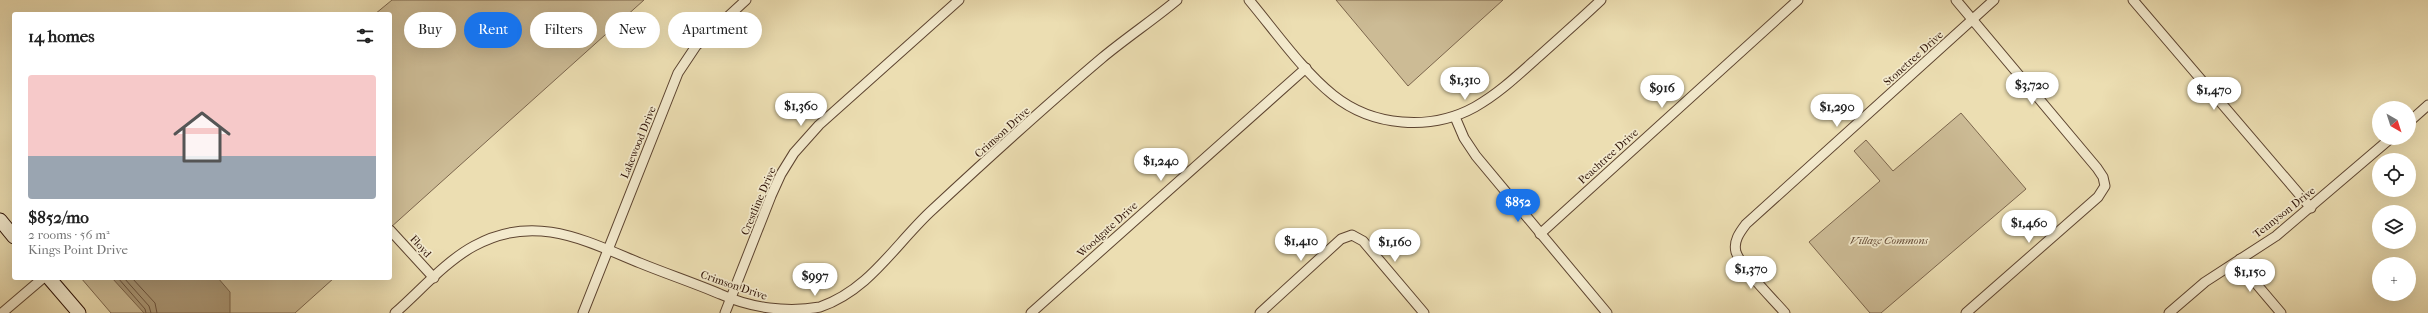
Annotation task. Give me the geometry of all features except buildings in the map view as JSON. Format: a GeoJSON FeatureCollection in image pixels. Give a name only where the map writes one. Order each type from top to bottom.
{"type":"FeatureCollection","features":[{"type":"Feature","properties":{"kind":"main road"},"geometry":{"type":"LineString","coordinates":[[0,220],[12,235]]}},
{"type":"Feature","properties":{"kind":"main road"},"geometry":{"type":"LineString","coordinates":[[51,280],[79,313]]}},
{"type":"Feature","properties":{"kind":"street","name":"Lakewood Drive"},"geometry":{"type":"LineString","coordinates":[[583,313],[678,73],[696,46],[746,0]]}},
{"type":"Feature","properties":{"kind":"street","name":"Crestline Drive"},"geometry":{"type":"LineString","coordinates":[[725,313],[771,196],[781,174],[794,154],[819,125],[958,0]]}},
{"type":"Feature","properties":{"kind":"street","name":"Crimson Drive"},"geometry":{"type":"LineString","coordinates":[[395,313],[474,245],[511,232],[540,230],[557,232],[608,250],[730,299],[761,308],[787,313],[819,308],[839,299],[862,284],[929,213],[1104,56],[1177,0]]}},
{"type":"Feature","properties":{"kind":"street"},"geometry":{"type":"LineString","coordinates":[[1249,0],[1306,68],[1333,95],[1365,114],[1393,121],[1411,123],[1433,122],[1455,117],[1487,101],[1504,88],[1601,0]]}},
{"type":"Feature","properties":{"kind":"street","name":"Peachtree Drive"},"geometry":{"type":"LineString","coordinates":[[1540,234],[1798,0]]}},
{"type":"Feature","properties":{"kind":"street"},"geometry":{"type":"LineString","coordinates":[[1956,0],[2097,168],[2103,177],[2105,186],[2098,197],[1966,313]]}},
{"type":"Feature","properties":{"kind":"street","name":"Stonetree Drive"},"geometry":{"type":"LineString","coordinates":[[1785,313],[1745,267],[1736,252],[1736,242],[1746,224],[1994,0]]}},
{"type":"Feature","properties":{"kind":"street"},"geometry":{"type":"LineString","coordinates":[[2133,0],[2311,208]]}},
{"type":"Feature","properties":{"kind":"street","name":"Woodgate Drive"},"geometry":{"type":"LineString","coordinates":[[1030,313],[1306,68]]}},
{"type":"Feature","properties":{"kind":"street"},"geometry":{"type":"LineString","coordinates":[[2416,116],[2428,105]]}},
{"type":"Feature","properties":{"kind":"street"},"geometry":{"type":"LineString","coordinates":[[1455,117],[1471,150],[1607,313]]}},
{"type":"Feature","properties":{"kind":"street","name":"Tennyson Drive"},"geometry":{"type":"LineString","coordinates":[[2169,313],[2205,282],[2276,236],[2311,208],[2383,145]]}},
{"type":"Feature","properties":{"kind":"street","name":"Floyd"},"geometry":{"type":"LineString","coordinates":[[392,232],[434,278]]}},
{"type":"Feature","properties":{"kind":"street"},"geometry":{"type":"LineString","coordinates":[[1260,313],[1271,310],[1341,239],[1352,235],[1363,241],[1424,313]]}},
{"type":"Feature","properties":{"kind":"street"},"geometry":{"type":"LineString","coordinates":[[2240,259],[2253,280],[2281,313]]}},
{"type":"Feature","properties":{"kind":"street"},"geometry":{"type":"LineString","coordinates":[[2,313],[41,280]]}},
{"type":"Feature","properties":{"kind":"green space"},"geometry":{"type":"Polygon","coordinates":[[[392,0],[644,0],[631,12],[605,12],[605,35],[597,42],[597,12],[530,12],[530,48],[591,48],[392,226],[392,12],[377,12],[392,0]]]}},
{"type":"Feature","properties":{"kind":"green space"},"geometry":{"type":"Polygon","coordinates":[[[1336,0],[1503,0],[1408,86],[1336,0]]]}},
{"type":"Feature","properties":{"kind":"green space","name":"Village Commons"},"geometry":{"type":"Polygon","coordinates":[[[1961,113],[2026,189],[1881,313],[1870,313],[1809,242],[1880,181],[1854,151],[1866,140],[1893,171],[1961,113]]]}},
{"type":"Feature","properties":{"kind":"green space"},"geometry":{"type":"Polygon","coordinates":[[[83,280],[332,280],[295,313],[111,313],[83,280]]]}},
{"type":"Feature","properties":{"kind":"water"},"geometry":{"type":"Polygon","coordinates":[[[114,280],[220,280],[230,292],[230,313],[144,313],[114,280]]]}}]}
